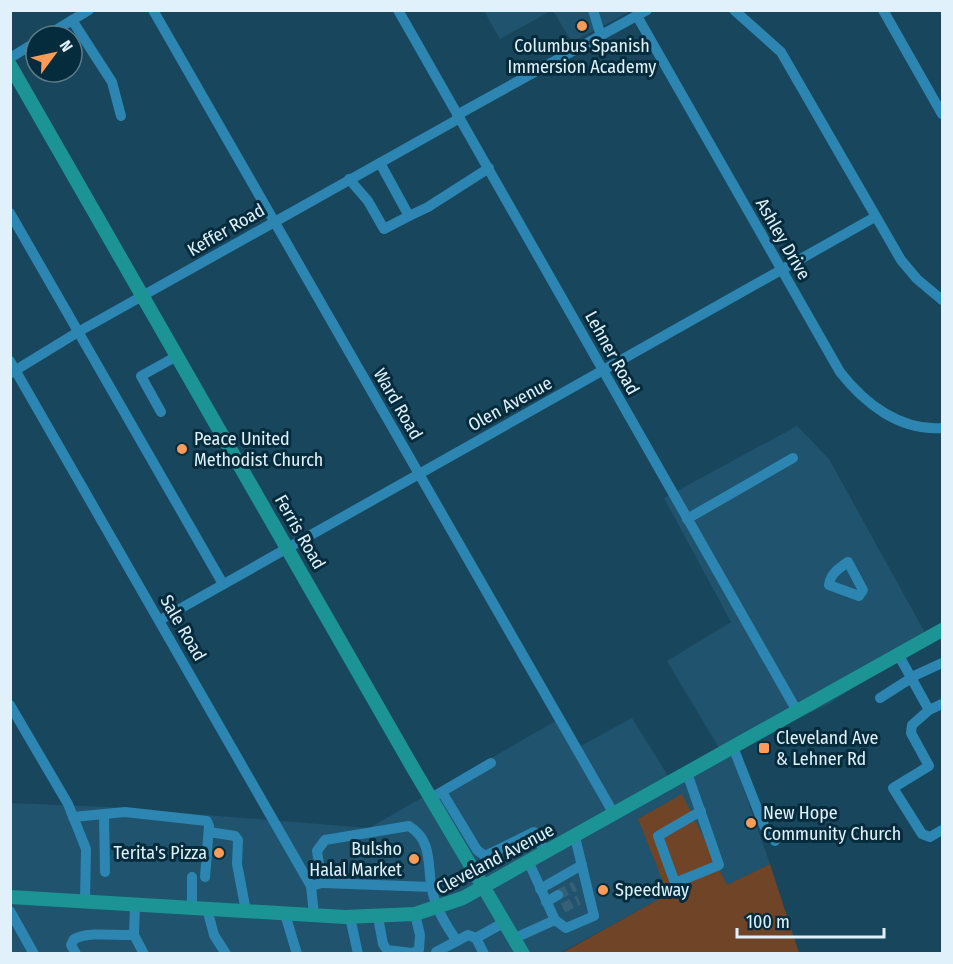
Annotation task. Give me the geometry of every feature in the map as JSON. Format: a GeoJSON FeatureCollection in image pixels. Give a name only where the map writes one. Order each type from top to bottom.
{"type":"FeatureCollection","features":[{"type":"Feature","properties":{"kind":"main road","name":"Ferris Road"},"geometry":{"type":"LineString","coordinates":[[10,65],[289,548],[436,795],[523,954]]}},
{"type":"Feature","properties":{"kind":"main road","name":"Cleveland Avenue"},"geometry":{"type":"LineString","coordinates":[[10,897],[350,917],[416,914],[438,909],[529,863],[942,630]]}},
{"type":"Feature","properties":{"kind":"street"},"geometry":{"type":"LineString","coordinates":[[89,10],[74,16],[112,82],[121,116]]}},
{"type":"Feature","properties":{"kind":"street","name":"Ward Road"},"geometry":{"type":"LineString","coordinates":[[153,10],[614,814]]}},
{"type":"Feature","properties":{"kind":"street","name":"Lehner Road"},"geometry":{"type":"LineString","coordinates":[[398,10],[797,711]]}},
{"type":"Feature","properties":{"kind":"street"},"geometry":{"type":"LineString","coordinates":[[593,10],[601,36]]}},
{"type":"Feature","properties":{"kind":"street"},"geometry":{"type":"LineString","coordinates":[[734,10],[781,52],[875,217],[917,279],[942,300]]}},
{"type":"Feature","properties":{"kind":"street"},"geometry":{"type":"LineString","coordinates":[[883,10],[942,114]]}},
{"type":"Feature","properties":{"kind":"street","name":"Keffer Road"},"geometry":{"type":"LineString","coordinates":[[12,368],[143,297],[642,13]]}},
{"type":"Feature","properties":{"kind":"street","name":"Ashley Drive"},"geometry":{"type":"LineString","coordinates":[[642,13],[840,372],[858,395],[890,418],[933,429],[942,428]]}},
{"type":"Feature","properties":{"kind":"street"},"geometry":{"type":"LineString","coordinates":[[10,58],[24,49]]}},
{"type":"Feature","properties":{"kind":"street"},"geometry":{"type":"LineString","coordinates":[[380,163],[409,216]]}},
{"type":"Feature","properties":{"kind":"street"},"geometry":{"type":"LineString","coordinates":[[349,179],[368,201],[384,229],[428,207],[489,168]]}},
{"type":"Feature","properties":{"kind":"street"},"geometry":{"type":"LineString","coordinates":[[10,213],[224,584]]}},
{"type":"Feature","properties":{"kind":"street","name":"Olen Avenue"},"geometry":{"type":"LineString","coordinates":[[160,620],[875,217]]}},
{"type":"Feature","properties":{"kind":"street"},"geometry":{"type":"LineString","coordinates":[[161,412],[141,376],[177,356]]}},
{"type":"Feature","properties":{"kind":"street","name":"Sale Road"},"geometry":{"type":"LineString","coordinates":[[12,368],[317,885],[314,915]]}},
{"type":"Feature","properties":{"kind":"street"},"geometry":{"type":"LineString","coordinates":[[687,519],[793,458]]}},
{"type":"Feature","properties":{"kind":"street"},"geometry":{"type":"LineString","coordinates":[[898,654],[929,710]]}},
{"type":"Feature","properties":{"kind":"street"},"geometry":{"type":"LineString","coordinates":[[880,698],[911,678],[942,663]]}},
{"type":"Feature","properties":{"kind":"street"},"geometry":{"type":"LineString","coordinates":[[942,704],[929,710],[912,725],[911,733],[929,766],[893,788],[922,834],[930,837],[942,830]]}},
{"type":"Feature","properties":{"kind":"street"},"geometry":{"type":"LineString","coordinates":[[10,705],[73,817],[86,849],[85,902]]}},
{"type":"Feature","properties":{"kind":"street"},"geometry":{"type":"LineString","coordinates":[[733,747],[764,826],[775,841]]}},
{"type":"Feature","properties":{"kind":"street"},"geometry":{"type":"LineString","coordinates":[[490,763],[436,795],[477,850],[485,856],[495,854],[534,832],[546,853]]}},
{"type":"Feature","properties":{"kind":"street"},"geometry":{"type":"LineString","coordinates":[[687,772],[701,811],[718,865],[675,883],[658,836],[701,811]]}},
{"type":"Feature","properties":{"kind":"street"},"geometry":{"type":"LineString","coordinates":[[73,817],[125,812],[201,818],[207,821],[209,832],[205,877]]}},
{"type":"Feature","properties":{"kind":"street"},"geometry":{"type":"LineString","coordinates":[[104,814],[105,872]]}},
{"type":"Feature","properties":{"kind":"street"},"geometry":{"type":"LineString","coordinates":[[432,887],[317,885],[317,852],[326,840],[409,826],[418,832],[430,856],[432,887],[438,909],[457,941]]}},
{"type":"Feature","properties":{"kind":"street"},"geometry":{"type":"LineString","coordinates":[[209,832],[235,836],[238,840],[237,864],[246,911]]}},
{"type":"Feature","properties":{"kind":"street"},"geometry":{"type":"LineString","coordinates":[[529,863],[553,917],[566,928],[594,916],[584,897],[585,880],[575,837]]}},
{"type":"Feature","properties":{"kind":"street"},"geometry":{"type":"LineString","coordinates":[[540,889],[582,865]]}},
{"type":"Feature","properties":{"kind":"street"},"geometry":{"type":"LineString","coordinates":[[192,876],[192,908]]}},
{"type":"Feature","properties":{"kind":"street"},"geometry":{"type":"LineString","coordinates":[[575,886],[585,880]]}},
{"type":"Feature","properties":{"kind":"street"},"geometry":{"type":"LineString","coordinates":[[546,902],[558,895]]}},
{"type":"Feature","properties":{"kind":"street"},"geometry":{"type":"LineString","coordinates":[[135,905],[134,935],[144,954]]}},
{"type":"Feature","properties":{"kind":"street"},"geometry":{"type":"LineString","coordinates":[[515,938],[553,917],[563,908]]}},
{"type":"Feature","properties":{"kind":"street"},"geometry":{"type":"LineString","coordinates":[[207,909],[214,935],[226,954]]}},
{"type":"Feature","properties":{"kind":"street"},"geometry":{"type":"LineString","coordinates":[[10,911],[34,954]]}},
{"type":"Feature","properties":{"kind":"street"},"geometry":{"type":"LineString","coordinates":[[285,914],[297,954]]}},
{"type":"Feature","properties":{"kind":"street"},"geometry":{"type":"LineString","coordinates":[[378,917],[383,944],[387,950],[412,953],[419,950],[420,935],[416,914]]}},
{"type":"Feature","properties":{"kind":"street"},"geometry":{"type":"LineString","coordinates":[[350,917],[358,954]]}},
{"type":"Feature","properties":{"kind":"street"},"geometry":{"type":"LineString","coordinates":[[476,938],[505,922]]}},
{"type":"Feature","properties":{"kind":"street"},"geometry":{"type":"LineString","coordinates":[[76,954],[71,945],[74,939],[86,934],[108,937],[134,935]]}},
{"type":"Feature","properties":{"kind":"street"},"geometry":{"type":"LineString","coordinates":[[436,952],[468,935],[476,938],[484,954]]}},
{"type":"Feature","properties":{"kind":"shaded area","name":"Columbus Spanish Immersion Academy"},"geometry":{"type":"Polygon","coordinates":[[[484,11],[551,11],[500,39],[484,11]]]}},
{"type":"Feature","properties":{"kind":"shaded area","name":"Columbus Spanish Immersion Academy"},"geometry":{"type":"Polygon","coordinates":[[[553,11],[631,11],[572,42],[553,11]]]}},
{"type":"Feature","properties":{"kind":"shaded area"},"geometry":{"type":"Polygon","coordinates":[[[797,426],[829,459],[928,638],[827,705],[730,750],[770,864],[727,885],[681,795],[638,819],[669,894],[560,953],[11,954],[11,803],[108,807],[369,828],[561,718],[579,747],[632,718],[673,784],[722,753],[667,661],[731,622],[664,498],[797,426]]]}},
{"type":"Feature","properties":{"kind":"shaded area"},"geometry":{"type":"Polygon","coordinates":[[[682,794],[727,885],[770,864],[799,953],[560,954],[668,894],[638,819],[682,794]]]}},
{"type":"Feature","properties":{"kind":"tunnel"},"geometry":{"type":"LineString","coordinates":[[558,895],[575,886]]}},
{"type":"Feature","properties":{"kind":"tunnel"},"geometry":{"type":"LineString","coordinates":[[563,908],[579,900]]}},
{"type":"Feature","properties":{"kind":"place","name":"Columbus Spanish Immersion Academy"},"geometry":{"type":"Point","coordinates":[582,26]}},
{"type":"Feature","properties":{"kind":"place","name":"Peace United Methodist Church"},"geometry":{"type":"Point","coordinates":[182,449]}},
{"type":"Feature","properties":{"kind":"place","name":"Cleveland Ave & Lehner Rd"},"geometry":{"type":"Point","coordinates":[764,748]}},
{"type":"Feature","properties":{"kind":"place","name":"New Hope Community Church"},"geometry":{"type":"Point","coordinates":[751,823]}},
{"type":"Feature","properties":{"kind":"place","name":"Terita's Pizza"},"geometry":{"type":"Point","coordinates":[219,853]}},
{"type":"Feature","properties":{"kind":"place","name":"Bulsho Halal Market"},"geometry":{"type":"Point","coordinates":[414,859]}},
{"type":"Feature","properties":{"kind":"place","name":"Speedway"},"geometry":{"type":"Point","coordinates":[603,890]}}]}
